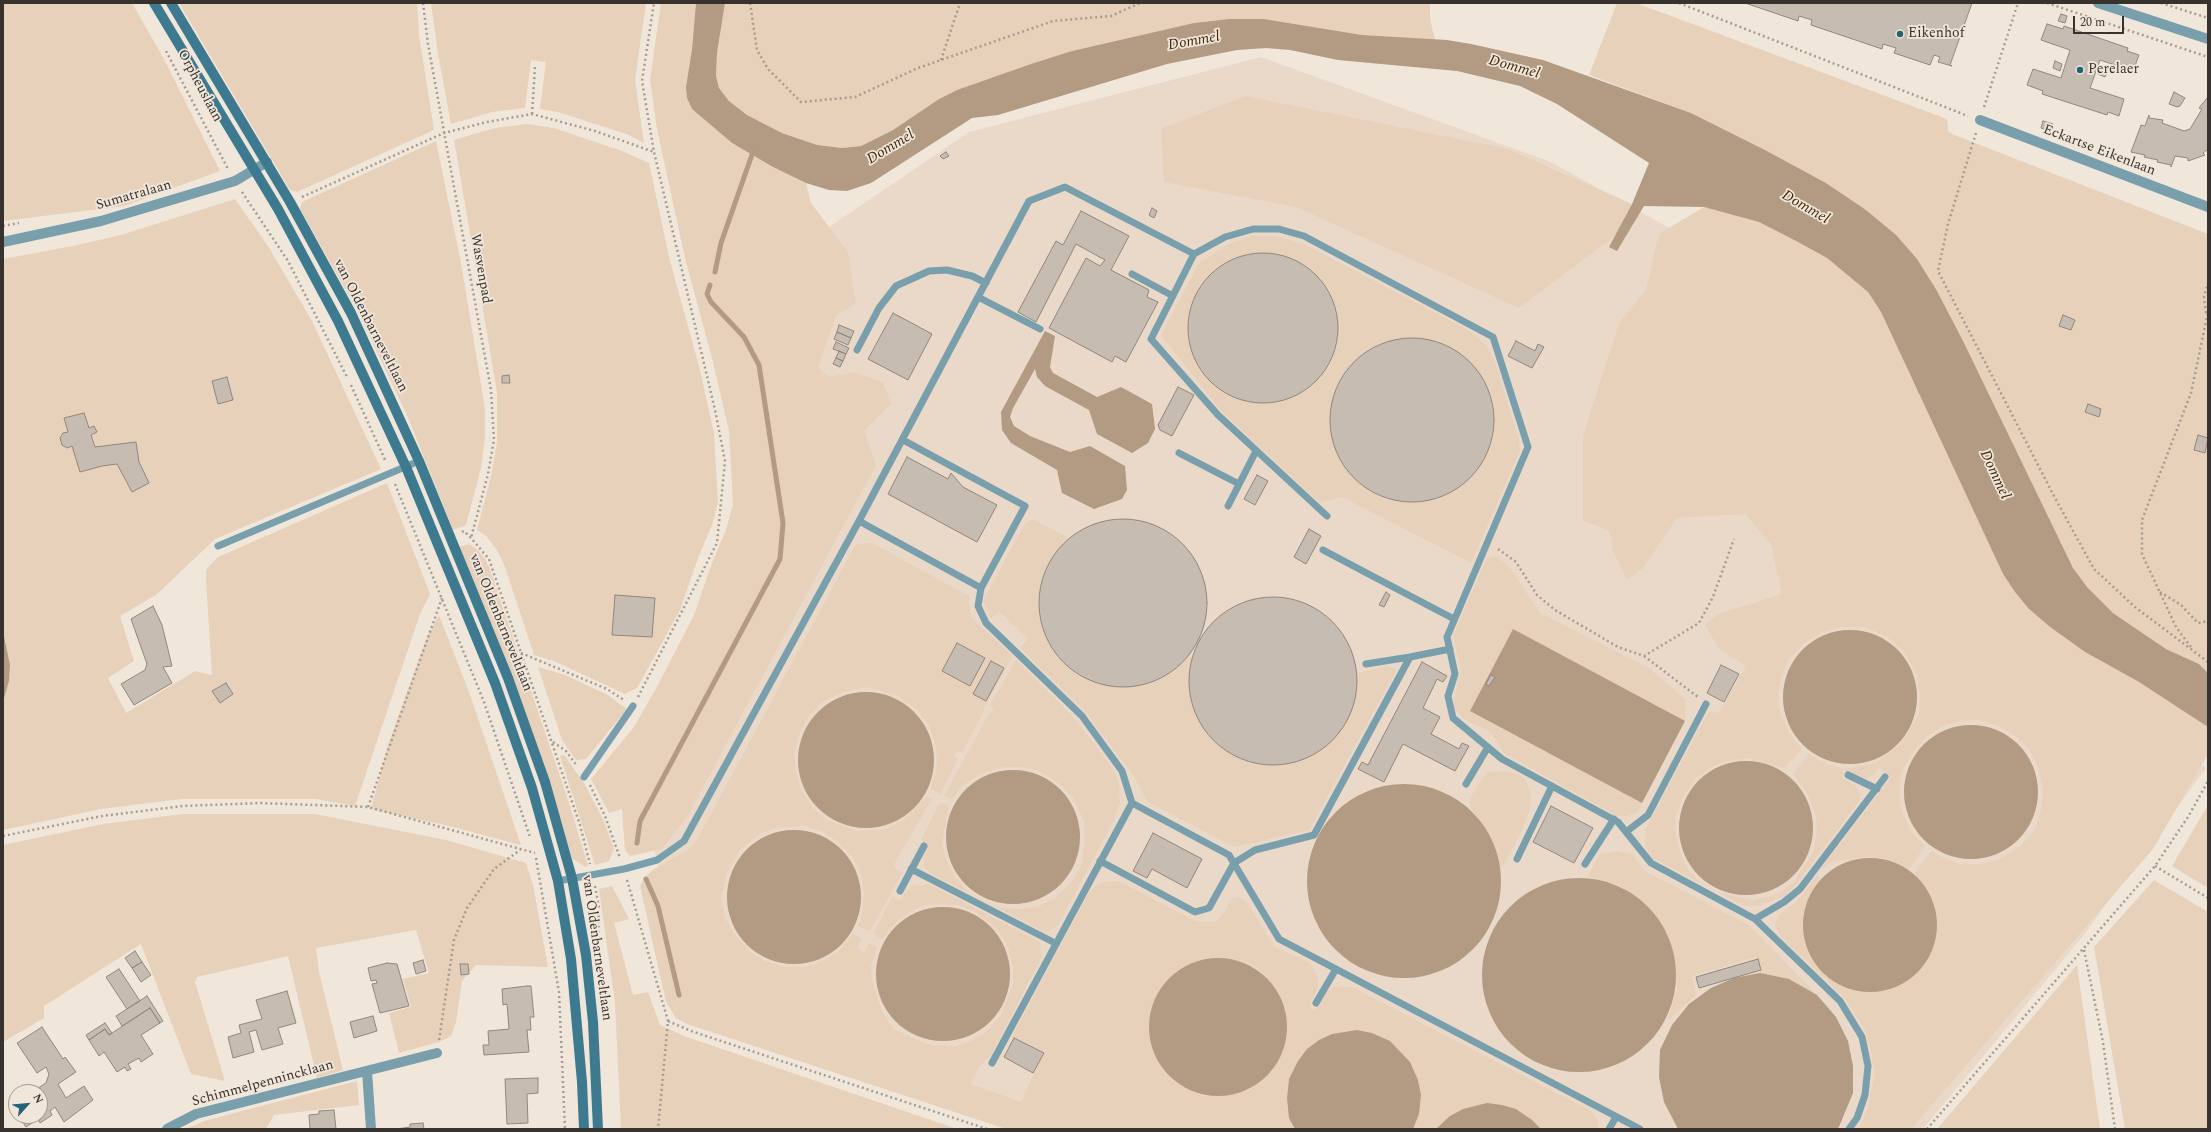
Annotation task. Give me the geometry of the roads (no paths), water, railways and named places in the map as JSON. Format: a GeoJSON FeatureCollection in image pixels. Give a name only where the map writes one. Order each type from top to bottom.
{"type":"FeatureCollection","features":[{"type":"Feature","properties":{"kind":"main road","name":"Orpheuslaan"},"geometry":{"type":"LineString","coordinates":[[154,3],[254,170]]}},
{"type":"Feature","properties":{"kind":"main road","name":"Orpheuslaan"},"geometry":{"type":"LineString","coordinates":[[171,3],[267,162]]}},
{"type":"Feature","properties":{"kind":"main road","name":"van Oldenbarneveltlaan"},"geometry":{"type":"LineString","coordinates":[[267,162],[350,313],[419,461],[508,678],[545,782],[572,878],[586,955],[593,1022],[598,1129]]}},
{"type":"Feature","properties":{"kind":"main road","name":"van Oldenbarneveltlaan"},"geometry":{"type":"LineString","coordinates":[[254,170],[278,209],[338,321],[406,467],[495,683],[532,788],[558,881],[571,959],[582,1074],[584,1129]]}},
{"type":"Feature","properties":{"kind":"street"},"geometry":{"type":"LineString","coordinates":[[2098,3],[2208,39]]}},
{"type":"Feature","properties":{"kind":"street","name":"Eckartse Eikenlaan"},"geometry":{"type":"LineString","coordinates":[[1980,120],[2208,207]]}},
{"type":"Feature","properties":{"kind":"street","name":"Sumatralaan"},"geometry":{"type":"LineString","coordinates":[[3,242],[101,221],[235,181],[267,162]]}},
{"type":"Feature","properties":{"kind":"street","name":"Schimmelpennincklaan"},"geometry":{"type":"LineString","coordinates":[[167,1129],[196,1114],[437,1053]]}},
{"type":"Feature","properties":{"kind":"street"},"geometry":{"type":"LineString","coordinates":[[367,1071],[371,1129]]}},
{"type":"Feature","properties":{"kind":"lane"},"geometry":{"type":"LineString","coordinates":[[558,881],[624,869],[657,860],[684,841],[860,522],[1029,201],[1065,187],[1194,254]]}},
{"type":"Feature","properties":{"kind":"lane"},"geometry":{"type":"LineString","coordinates":[[1327,516],[1218,415],[1151,339],[1194,254],[1225,237],[1253,229],[1279,229],[1304,236],[1493,337],[1528,448],[1447,636],[1455,674],[1448,696],[1453,718],[1502,759],[1614,819],[1651,863],[1755,918],[1840,1001],[1862,1037],[1868,1066],[1865,1095],[1857,1118],[1849,1129]]}},
{"type":"Feature","properties":{"kind":"lane"},"geometry":{"type":"LineString","coordinates":[[857,350],[880,308],[896,286],[928,271],[947,270],[972,276],[986,283]]}},
{"type":"Feature","properties":{"kind":"lane"},"geometry":{"type":"LineString","coordinates":[[1132,274],[1173,296]]}},
{"type":"Feature","properties":{"kind":"lane"},"geometry":{"type":"LineString","coordinates":[[978,297],[1040,329]]}},
{"type":"Feature","properties":{"kind":"lane"},"geometry":{"type":"LineString","coordinates":[[902,440],[1025,506],[981,588],[978,606],[986,623],[1082,716],[1122,771],[1132,803],[1229,855],[1279,939],[1640,1129]]}},
{"type":"Feature","properties":{"kind":"lane"},"geometry":{"type":"LineString","coordinates":[[1228,506],[1256,451]]}},
{"type":"Feature","properties":{"kind":"lane"},"geometry":{"type":"LineString","coordinates":[[1178,453],[1239,484]]}},
{"type":"Feature","properties":{"kind":"lane"},"geometry":{"type":"LineString","coordinates":[[218,546],[419,461]]}},
{"type":"Feature","properties":{"kind":"lane"},"geometry":{"type":"LineString","coordinates":[[860,522],[981,588]]}},
{"type":"Feature","properties":{"kind":"lane"},"geometry":{"type":"LineString","coordinates":[[1323,550],[1454,619]]}},
{"type":"Feature","properties":{"kind":"lane"},"geometry":{"type":"LineString","coordinates":[[1366,664],[1450,649]]}},
{"type":"Feature","properties":{"kind":"lane"},"geometry":{"type":"LineString","coordinates":[[1100,861],[1195,912],[1209,908],[1234,863],[1255,850],[1314,835],[1410,657]]}},
{"type":"Feature","properties":{"kind":"lane"},"geometry":{"type":"LineString","coordinates":[[1626,832],[1648,816],[1706,704]]}},
{"type":"Feature","properties":{"kind":"lane"},"geometry":{"type":"LineString","coordinates":[[584,777],[633,706]]}},
{"type":"Feature","properties":{"kind":"lane"},"geometry":{"type":"LineString","coordinates":[[1466,784],[1488,747]]}},
{"type":"Feature","properties":{"kind":"lane"},"geometry":{"type":"LineString","coordinates":[[1848,775],[1877,789]]}},
{"type":"Feature","properties":{"kind":"lane"},"geometry":{"type":"LineString","coordinates":[[1755,918],[1784,902],[1800,889],[1886,777]]}},
{"type":"Feature","properties":{"kind":"lane"},"geometry":{"type":"LineString","coordinates":[[1517,859],[1552,786]]}},
{"type":"Feature","properties":{"kind":"lane"},"geometry":{"type":"LineString","coordinates":[[992,1063],[1132,803]]}},
{"type":"Feature","properties":{"kind":"lane"},"geometry":{"type":"LineString","coordinates":[[1585,864],[1614,819]]}},
{"type":"Feature","properties":{"kind":"lane"},"geometry":{"type":"LineString","coordinates":[[900,891],[924,846]]}},
{"type":"Feature","properties":{"kind":"lane"},"geometry":{"type":"LineString","coordinates":[[911,869],[1056,943]]}},
{"type":"Feature","properties":{"kind":"lane"},"geometry":{"type":"LineString","coordinates":[[1316,1003],[1336,969]]}},
{"type":"Feature","properties":{"kind":"lane"},"geometry":{"type":"LineString","coordinates":[[1609,1129],[1616,1117]]}},
{"type":"Feature","properties":{"kind":"water","name":"Dommel"},"geometry":{"type":"Polygon","coordinates":[[[696,3],[725,3],[717,53],[716,76],[719,88],[729,101],[747,115],[782,133],[817,145],[842,148],[861,146],[893,130],[939,99],[957,90],[1031,64],[1072,51],[1194,23],[1229,19],[1264,19],[1362,35],[1447,40],[1471,44],[1543,60],[1691,113],[1765,150],[1826,183],[1866,210],[1896,235],[1917,259],[1937,291],[1963,341],[2073,568],[2087,587],[2113,613],[2166,649],[2199,664],[2208,673],[2208,727],[2139,682],[2085,652],[2050,627],[2028,608],[2015,592],[2003,574],[1881,312],[1868,292],[1827,258],[1798,242],[1759,222],[1704,207],[1644,206],[1617,251],[1609,247],[1632,204],[1649,163],[1557,104],[1520,86],[1457,71],[1338,60],[1290,50],[1266,48],[1237,50],[1167,64],[998,115],[972,118],[871,183],[847,191],[829,190],[806,183],[773,167],[732,143],[692,109],[687,98],[686,87],[692,49],[696,3]]]}},
{"type":"Feature","properties":{"kind":"water"},"geometry":{"type":"Polygon","coordinates":[[[1045,331],[1055,336],[1050,367],[1053,373],[1097,397],[1121,387],[1152,404],[1155,429],[1148,443],[1132,453],[1097,434],[1089,410],[1045,386],[1037,377],[1035,369],[1013,408],[1010,417],[1014,426],[1030,436],[1070,452],[1090,446],[1125,466],[1127,490],[1122,499],[1094,509],[1062,493],[1057,470],[1011,443],[1002,430],[1001,412],[1045,331]]]}},
{"type":"Feature","properties":{"kind":"water"},"geometry":{"type":"Polygon","coordinates":[[[1513,629],[1685,721],[1642,803],[1470,711],[1513,629]]]}},
{"type":"Feature","properties":{"kind":"water"},"geometry":{"type":"Polygon","coordinates":[[[1857,630],[1882,638],[1902,655],[1912,671],[1916,684],[1916,710],[1912,723],[1906,734],[1892,749],[1876,759],[1863,763],[1843,764],[1818,756],[1798,739],[1788,723],[1784,710],[1783,690],[1791,665],[1808,645],[1824,635],[1837,631],[1857,630]]]}},
{"type":"Feature","properties":{"kind":"water"},"geometry":{"type":"Polygon","coordinates":[[[3,631],[10,665],[9,681],[3,702],[3,631]]]}},
{"type":"Feature","properties":{"kind":"water"},"geometry":{"type":"Polygon","coordinates":[[[866,692],[886,695],[898,700],[914,712],[926,728],[931,740],[934,760],[931,780],[926,792],[914,808],[898,820],[886,825],[866,828],[846,825],[834,820],[818,808],[806,792],[801,780],[798,760],[801,740],[806,728],[818,712],[834,700],[846,695],[866,692]]]}},
{"type":"Feature","properties":{"kind":"water"},"geometry":{"type":"Polygon","coordinates":[[[1971,725],[1997,730],[2013,740],[2023,750],[2033,766],[2038,792],[2033,818],[2023,834],[2013,844],[1997,854],[1971,859],[1945,854],[1929,844],[1919,834],[1909,818],[1904,792],[1909,766],[1919,750],[1929,740],[1945,730],[1971,725]]]}},
{"type":"Feature","properties":{"kind":"water"},"geometry":{"type":"Polygon","coordinates":[[[1753,761],[1778,769],[1798,786],[1808,802],[1812,815],[1812,841],[1808,854],[1802,865],[1788,880],[1772,890],[1759,894],[1739,895],[1714,887],[1694,870],[1684,854],[1680,841],[1679,821],[1687,796],[1704,776],[1720,766],[1733,762],[1753,761]]]}},
{"type":"Feature","properties":{"kind":"water"},"geometry":{"type":"Polygon","coordinates":[[[1020,770],[1033,772],[1045,777],[1061,789],[1073,805],[1078,817],[1080,837],[1078,857],[1073,869],[1061,885],[1045,897],[1033,902],[1006,904],[993,902],[981,897],[965,885],[953,869],[948,857],[946,830],[948,817],[953,805],[965,789],[981,777],[993,772],[1020,770]]]}},
{"type":"Feature","properties":{"kind":"water"},"geometry":{"type":"Polygon","coordinates":[[[1394,784],[1414,784],[1432,788],[1450,795],[1473,812],[1485,827],[1494,844],[1501,871],[1501,891],[1494,918],[1485,935],[1473,950],[1458,962],[1441,971],[1414,978],[1394,978],[1376,974],[1358,967],[1342,956],[1329,943],[1318,927],[1311,909],[1307,891],[1307,871],[1311,853],[1318,835],[1329,819],[1342,806],[1358,795],[1376,788],[1394,784]]]}},
{"type":"Feature","properties":{"kind":"water"},"geometry":{"type":"Polygon","coordinates":[[[801,830],[826,838],[846,855],[856,871],[860,884],[860,910],[856,923],[850,934],[836,949],[820,959],[807,963],[787,964],[762,956],[742,939],[732,923],[728,910],[727,890],[735,865],[752,845],[768,835],[781,831],[801,830]]]}},
{"type":"Feature","properties":{"kind":"water"},"geometry":{"type":"Polygon","coordinates":[[[1863,858],[1877,858],[1896,863],[1918,877],[1932,899],[1936,912],[1936,938],[1932,951],[1918,973],[1896,987],[1877,992],[1863,992],[1844,987],[1822,973],[1808,951],[1803,932],[1803,918],[1808,899],[1822,877],[1844,863],[1863,858]]]}},
{"type":"Feature","properties":{"kind":"water"},"geometry":{"type":"Polygon","coordinates":[[[1569,878],[1589,878],[1607,882],[1625,889],[1648,906],[1660,921],[1669,938],[1676,965],[1676,985],[1669,1012],[1660,1029],[1648,1044],[1633,1056],[1616,1065],[1589,1072],[1569,1072],[1551,1068],[1533,1061],[1517,1050],[1504,1037],[1493,1021],[1486,1003],[1482,985],[1482,965],[1486,947],[1493,929],[1504,913],[1517,900],[1533,889],[1551,882],[1569,878]]]}},
{"type":"Feature","properties":{"kind":"water"},"geometry":{"type":"Polygon","coordinates":[[[950,907],[975,915],[995,932],[1005,948],[1009,961],[1009,987],[1005,1000],[999,1011],[985,1026],[969,1036],[956,1040],[936,1041],[911,1033],[891,1016],[881,1000],[877,987],[876,967],[884,942],[901,922],[917,912],[930,908],[950,907]]]}},
{"type":"Feature","properties":{"kind":"water"},"geometry":{"type":"Polygon","coordinates":[[[1225,958],[1245,963],[1257,969],[1272,983],[1282,1000],[1286,1013],[1286,1041],[1282,1054],[1276,1066],[1262,1081],[1245,1091],[1232,1095],[1211,1096],[1191,1091],[1179,1085],[1164,1071],[1154,1054],[1150,1041],[1149,1020],[1154,1000],[1160,988],[1174,973],[1191,963],[1204,959],[1225,958]]]}},
{"type":"Feature","properties":{"kind":"water"},"geometry":{"type":"Polygon","coordinates":[[[1760,973],[1789,979],[1817,995],[1836,1017],[1848,1041],[1853,1066],[1853,1093],[1838,1129],[1678,1129],[1664,1102],[1659,1077],[1660,1050],[1672,1025],[1689,1004],[1711,988],[1734,978],[1760,973]]]}},
{"type":"Feature","properties":{"kind":"water"},"geometry":{"type":"Polygon","coordinates":[[[1357,1030],[1372,1033],[1390,1041],[1410,1062],[1418,1080],[1421,1095],[1419,1114],[1413,1129],[1295,1129],[1289,1118],[1287,1098],[1289,1079],[1298,1061],[1307,1049],[1319,1040],[1332,1034],[1357,1030]]]}},
{"type":"Feature","properties":{"kind":"water"},"geometry":{"type":"Polygon","coordinates":[[[1487,1103],[1516,1109],[1532,1120],[1541,1129],[1436,1129],[1450,1116],[1463,1109],[1487,1103]]]}},
{"type":"Feature","properties":{"kind":"waterway"},"geometry":{"type":"LineString","coordinates":[[715,272],[721,243],[754,149]]}},
{"type":"Feature","properties":{"kind":"waterway"},"geometry":{"type":"LineString","coordinates":[[637,843],[640,821],[780,559],[783,523],[759,365],[744,337],[711,302],[707,294],[710,285]]}},
{"type":"Feature","properties":{"kind":"waterway"},"geometry":{"type":"LineString","coordinates":[[646,879],[658,906],[679,995]]}},
{"type":"Feature","properties":{"kind":"place","name":"Eikenhof"},"geometry":{"type":"Point","coordinates":[1900,34]}},
{"type":"Feature","properties":{"kind":"place","name":"Perelaer"},"geometry":{"type":"Point","coordinates":[2080,70]}}]}
